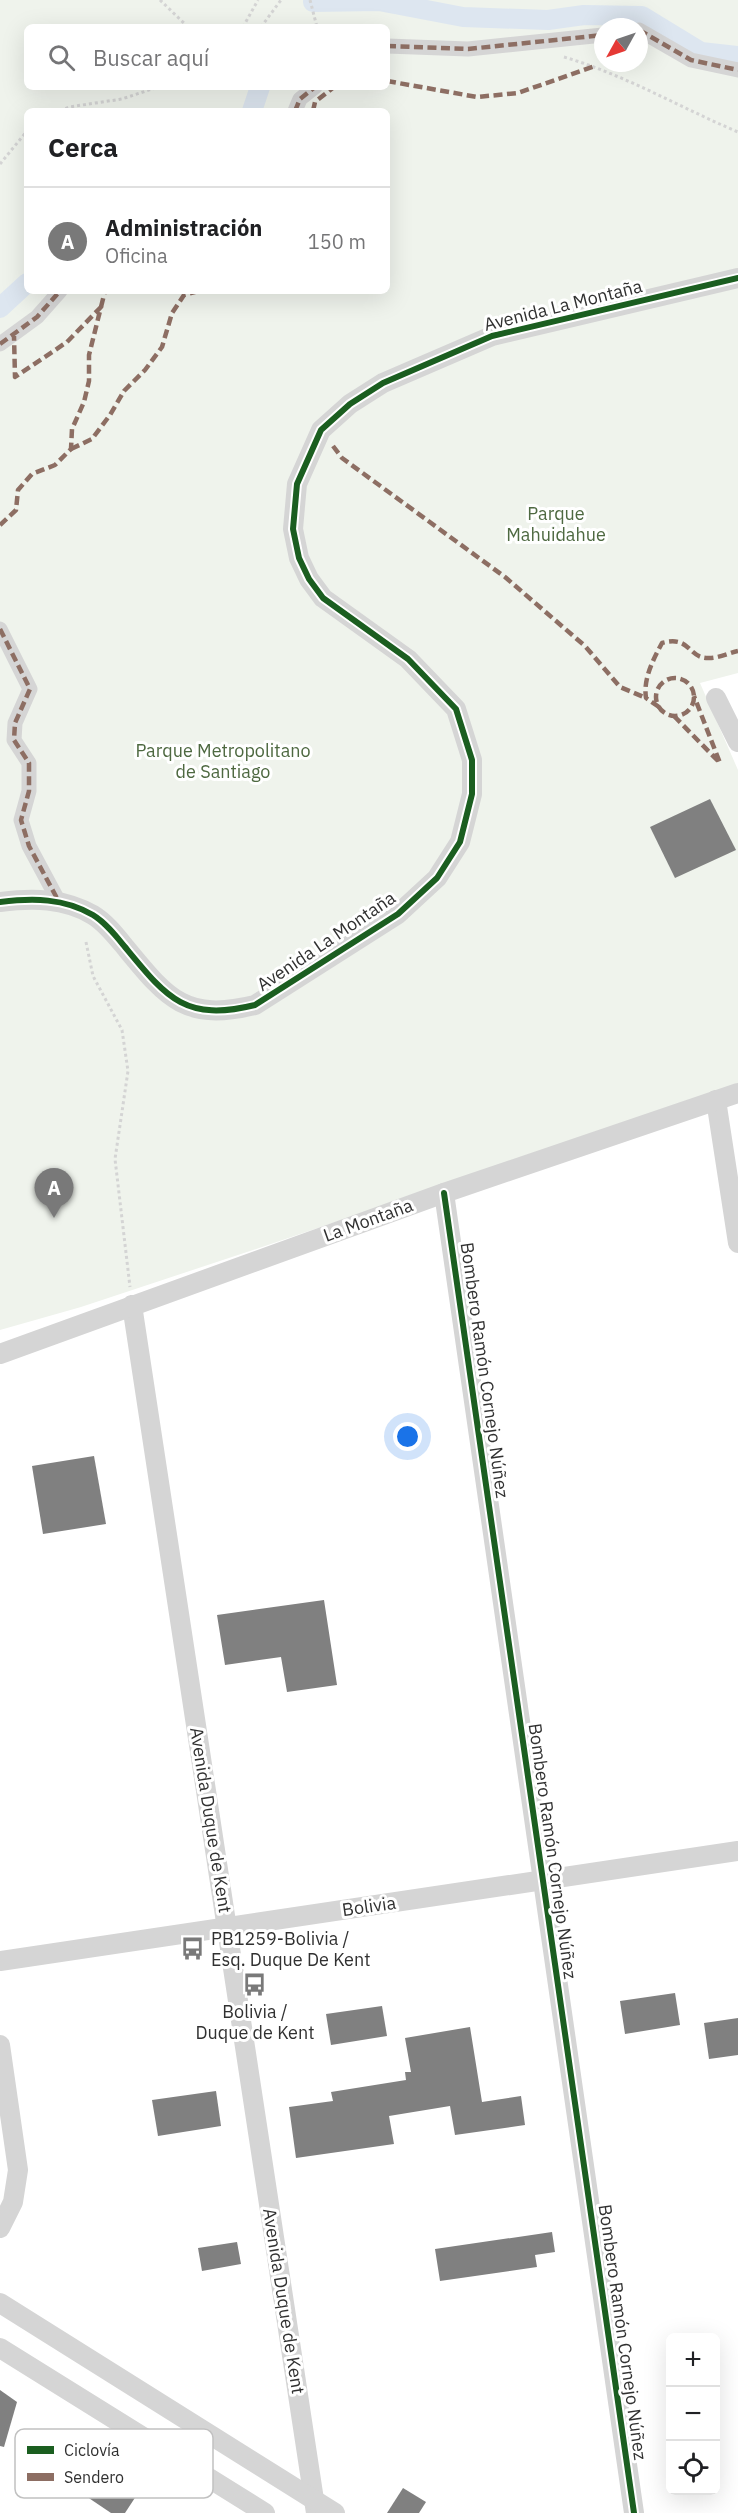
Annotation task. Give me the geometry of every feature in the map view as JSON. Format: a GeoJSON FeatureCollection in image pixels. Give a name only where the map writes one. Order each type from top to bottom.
{"type":"FeatureCollection","features":[{"type":"Feature","properties":{"kind":"street"},"geometry":{"type":"LineString","coordinates":[[648,35],[692,60],[738,70]]}},
{"type":"Feature","properties":{"kind":"street"},"geometry":{"type":"LineString","coordinates":[[390,46],[468,49],[594,36]]}},
{"type":"Feature","properties":{"kind":"street"},"geometry":{"type":"LineString","coordinates":[[297,105],[312,90]]}},
{"type":"Feature","properties":{"kind":"street","name":"Avenida La Montaña"},"geometry":{"type":"LineString","coordinates":[[0,902],[31,898],[59,902],[95,916],[111,930],[167,995],[196,1010],[228,1012],[255,1005],[398,914],[437,878],[460,842],[472,794],[472,760],[456,709],[408,659],[336,610],[323,598],[309,579],[299,558],[292,529],[297,484],[321,430],[350,404],[383,382],[492,336],[738,278]]}},
{"type":"Feature","properties":{"kind":"street"},"geometry":{"type":"LineString","coordinates":[[0,344],[37,317],[57,294]]}},
{"type":"Feature","properties":{"kind":"street"},"geometry":{"type":"LineString","coordinates":[[0,629],[30,689],[15,723],[14,740],[28,763],[29,790],[21,820],[28,846],[59,902]]}},
{"type":"Feature","properties":{"kind":"street"},"geometry":{"type":"LineString","coordinates":[[716,698],[738,742]]}},
{"type":"Feature","properties":{"kind":"street","name":"La Montaña"},"geometry":{"type":"LineString","coordinates":[[0,1354],[444,1193],[738,1093]]}},
{"type":"Feature","properties":{"kind":"street"},"geometry":{"type":"LineString","coordinates":[[716,1100],[738,1243]]}},
{"type":"Feature","properties":{"kind":"street","name":"Bombero Ramón Cornejo Núñez"},"geometry":{"type":"LineString","coordinates":[[444,1193],[634,2513]]}},
{"type":"Feature","properties":{"kind":"street","name":"Avenida Duque de Kent"},"geometry":{"type":"LineString","coordinates":[[132,1305],[315,2506]]}},
{"type":"Feature","properties":{"kind":"street","name":"Bolivia"},"geometry":{"type":"LineString","coordinates":[[0,1961],[738,1851]]}},
{"type":"Feature","properties":{"kind":"street"},"geometry":{"type":"LineString","coordinates":[[0,2045],[18,2170],[14,2202],[0,2228]]}},
{"type":"Feature","properties":{"kind":"street"},"geometry":{"type":"LineString","coordinates":[[0,2304],[195,2429]]}},
{"type":"Feature","properties":{"kind":"street"},"geometry":{"type":"LineString","coordinates":[[0,2348],[130,2429]]}},
{"type":"Feature","properties":{"kind":"street"},"geometry":{"type":"LineString","coordinates":[[213,2441],[315,2506],[335,2513]]}},
{"type":"Feature","properties":{"kind":"street"},"geometry":{"type":"LineString","coordinates":[[213,2481],[265,2513]]}},
{"type":"Feature","properties":{"kind":"path"},"geometry":{"type":"LineString","coordinates":[[160,0],[185,24]]}},
{"type":"Feature","properties":{"kind":"path"},"geometry":{"type":"LineString","coordinates":[[245,24],[258,0]]}},
{"type":"Feature","properties":{"kind":"path"},"geometry":{"type":"LineString","coordinates":[[263,24],[282,0]]}},
{"type":"Feature","properties":{"kind":"path"},"geometry":{"type":"LineString","coordinates":[[310,0],[316,24]]}},
{"type":"Feature","properties":{"kind":"path"},"geometry":{"type":"LineString","coordinates":[[554,53],[630,80],[687,110],[738,132]]}},
{"type":"Feature","properties":{"kind":"path"},"geometry":{"type":"LineString","coordinates":[[67,108],[122,99],[149,90]]}},
{"type":"Feature","properties":{"kind":"path"},"geometry":{"type":"LineString","coordinates":[[0,164],[24,135]]}},
{"type":"Feature","properties":{"kind":"path"},"geometry":{"type":"LineString","coordinates":[[86,942],[93,976],[122,1030],[128,1071],[115,1159],[125,1228],[132,1305]]}},
{"type":"Feature","properties":{"kind":"green space"},"geometry":{"type":"Polygon","coordinates":[[[0,0],[738,0],[738,673],[700,683],[738,770],[738,1085],[81,1307],[0,1330],[0,0]]]}},
{"type":"Feature","properties":{"kind":"building"},"geometry":{"type":"Polygon","coordinates":[[[710,799],[736,850],[675,878],[650,827],[710,799]]]}},
{"type":"Feature","properties":{"kind":"building"},"geometry":{"type":"Polygon","coordinates":[[[94,1456],[106,1524],[43,1534],[32,1466],[94,1456]]]}},
{"type":"Feature","properties":{"kind":"building"},"geometry":{"type":"Polygon","coordinates":[[[324,1600],[337,1685],[287,1692],[281,1657],[225,1665],[217,1615],[324,1600]]]}},
{"type":"Feature","properties":{"kind":"building"},"geometry":{"type":"Polygon","coordinates":[[[675,1993],[680,2025],[625,2034],[620,2001],[675,1993]]]}},
{"type":"Feature","properties":{"kind":"building"},"geometry":{"type":"Polygon","coordinates":[[[382,2006],[387,2036],[331,2045],[326,2014],[382,2006]]]}},
{"type":"Feature","properties":{"kind":"building"},"geometry":{"type":"Polygon","coordinates":[[[738,2018],[738,2055],[709,2059],[704,2023],[738,2018]]]}},
{"type":"Feature","properties":{"kind":"building"},"geometry":{"type":"Polygon","coordinates":[[[470,2027],[482,2102],[521,2096],[525,2125],[455,2135],[450,2106],[389,2116],[394,2144],[296,2158],[289,2107],[333,2101],[331,2092],[406,2080],[405,2072],[411,2072],[405,2038],[470,2027]]]}},
{"type":"Feature","properties":{"kind":"building"},"geometry":{"type":"Polygon","coordinates":[[[216,2091],[221,2126],[158,2136],[152,2100],[216,2091]]]}},
{"type":"Feature","properties":{"kind":"building"},"geometry":{"type":"Polygon","coordinates":[[[552,2232],[555,2252],[535,2255],[537,2267],[440,2281],[435,2249],[552,2232]]]}},
{"type":"Feature","properties":{"kind":"building"},"geometry":{"type":"Polygon","coordinates":[[[237,2242],[241,2264],[202,2271],[198,2248],[237,2242]]]}},
{"type":"Feature","properties":{"kind":"building"},"geometry":{"type":"Polygon","coordinates":[[[0,2390],[17,2402],[4,2447],[0,2446],[0,2390]]]}},
{"type":"Feature","properties":{"kind":"building"},"geometry":{"type":"Polygon","coordinates":[[[403,2488],[426,2502],[419,2513],[387,2513],[403,2488]]]}},
{"type":"Feature","properties":{"kind":"building"},"geometry":{"type":"Polygon","coordinates":[[[89,2498],[135,2498],[125,2513],[111,2513],[89,2498]]]}},
{"type":"Feature","properties":{"kind":"waterway"},"geometry":{"type":"LineString","coordinates":[[313,2],[379,1],[463,17],[548,20],[584,15],[642,16],[701,52],[738,56]]}},
{"type":"Feature","properties":{"kind":"waterway"},"geometry":{"type":"LineString","coordinates":[[253,108],[259,90]]}},
{"type":"Feature","properties":{"kind":"waterway"},"geometry":{"type":"LineString","coordinates":[[0,308],[24,286]]}},
{"type":"Feature","properties":{"kind":"marked path"},"geometry":{"type":"LineString","coordinates":[[648,35],[691,60],[738,70]]}},
{"type":"Feature","properties":{"kind":"marked path"},"geometry":{"type":"LineString","coordinates":[[390,46],[468,49],[594,36]]}},
{"type":"Feature","properties":{"kind":"marked path"},"geometry":{"type":"LineString","coordinates":[[390,82],[477,97],[518,93],[594,66]]}},
{"type":"Feature","properties":{"kind":"marked path"},"geometry":{"type":"LineString","coordinates":[[296,108],[300,99],[311,90]]}},
{"type":"Feature","properties":{"kind":"marked path"},"geometry":{"type":"LineString","coordinates":[[314,108],[315,102],[330,90]]}},
{"type":"Feature","properties":{"kind":"marked path"},"geometry":{"type":"LineString","coordinates":[[0,344],[37,317],[57,294]]}},
{"type":"Feature","properties":{"kind":"marked path"},"geometry":{"type":"LineString","coordinates":[[101,307],[104,294]]}},
{"type":"Feature","properties":{"kind":"marked path"},"geometry":{"type":"LineString","coordinates":[[71,449],[92,439],[124,391],[145,370],[162,347],[172,313],[184,295],[188,294]]}},
{"type":"Feature","properties":{"kind":"marked path"},"geometry":{"type":"LineString","coordinates":[[0,525],[16,510],[18,490],[32,474],[55,465],[71,449],[72,429],[84,402],[89,381],[89,355],[101,307],[67,342],[15,377],[14,336]]}},
{"type":"Feature","properties":{"kind":"marked path"},"geometry":{"type":"LineString","coordinates":[[333,446],[342,458],[505,577],[585,646],[620,687],[646,698]]}},
{"type":"Feature","properties":{"kind":"marked path"},"geometry":{"type":"LineString","coordinates":[[0,629],[30,689],[15,723],[14,740],[29,763],[29,791],[21,820],[29,846],[59,902]]}},
{"type":"Feature","properties":{"kind":"marked path"},"geometry":{"type":"LineString","coordinates":[[659,707],[646,698],[645,691],[650,670],[662,643],[679,642],[697,655],[709,658],[738,651]]}},
{"type":"Feature","properties":{"kind":"marked path"},"geometry":{"type":"LineString","coordinates":[[675,678],[688,684],[694,697],[688,710],[675,716],[662,710],[656,697],[662,684],[675,678]]}},
{"type":"Feature","properties":{"kind":"marked path"},"geometry":{"type":"LineString","coordinates":[[674,716],[720,763],[694,696]]}},
{"type":"Feature","properties":{"kind":"cycle path"},"geometry":{"type":"LineString","coordinates":[[0,902],[24,900],[60,902],[82,909],[102,922],[166,992],[194,1008],[211,1010],[255,1005],[398,914],[437,878],[460,842],[472,794],[472,760],[456,709],[408,659],[323,598],[309,579],[299,558],[293,529],[297,484],[321,430],[350,404],[383,383],[492,336],[738,278]]}},
{"type":"Feature","properties":{"kind":"cycle path"},"geometry":{"type":"LineString","coordinates":[[444,1193],[634,2513]]}},
{"type":"Feature","properties":{"kind":"place","name":"Administración"},"geometry":{"type":"Point","coordinates":[54,1218]}},
{"type":"Feature","properties":{"kind":"place","name":"PB1259-Bolivia / Esq. Duque De Kent"},"geometry":{"type":"Point","coordinates":[193,1948]}},
{"type":"Feature","properties":{"kind":"place","name":"Bolivia / Duque de Kent"},"geometry":{"type":"Point","coordinates":[255,1985]}},
{"type":"Feature","properties":{"kind":"park label","name":"Parque Mahuidahue"},"geometry":{"type":"Point","coordinates":[556,523]}},
{"type":"Feature","properties":{"kind":"park label","name":"Parque Metropolitano de Santiago"},"geometry":{"type":"Point","coordinates":[223,760]}}]}
